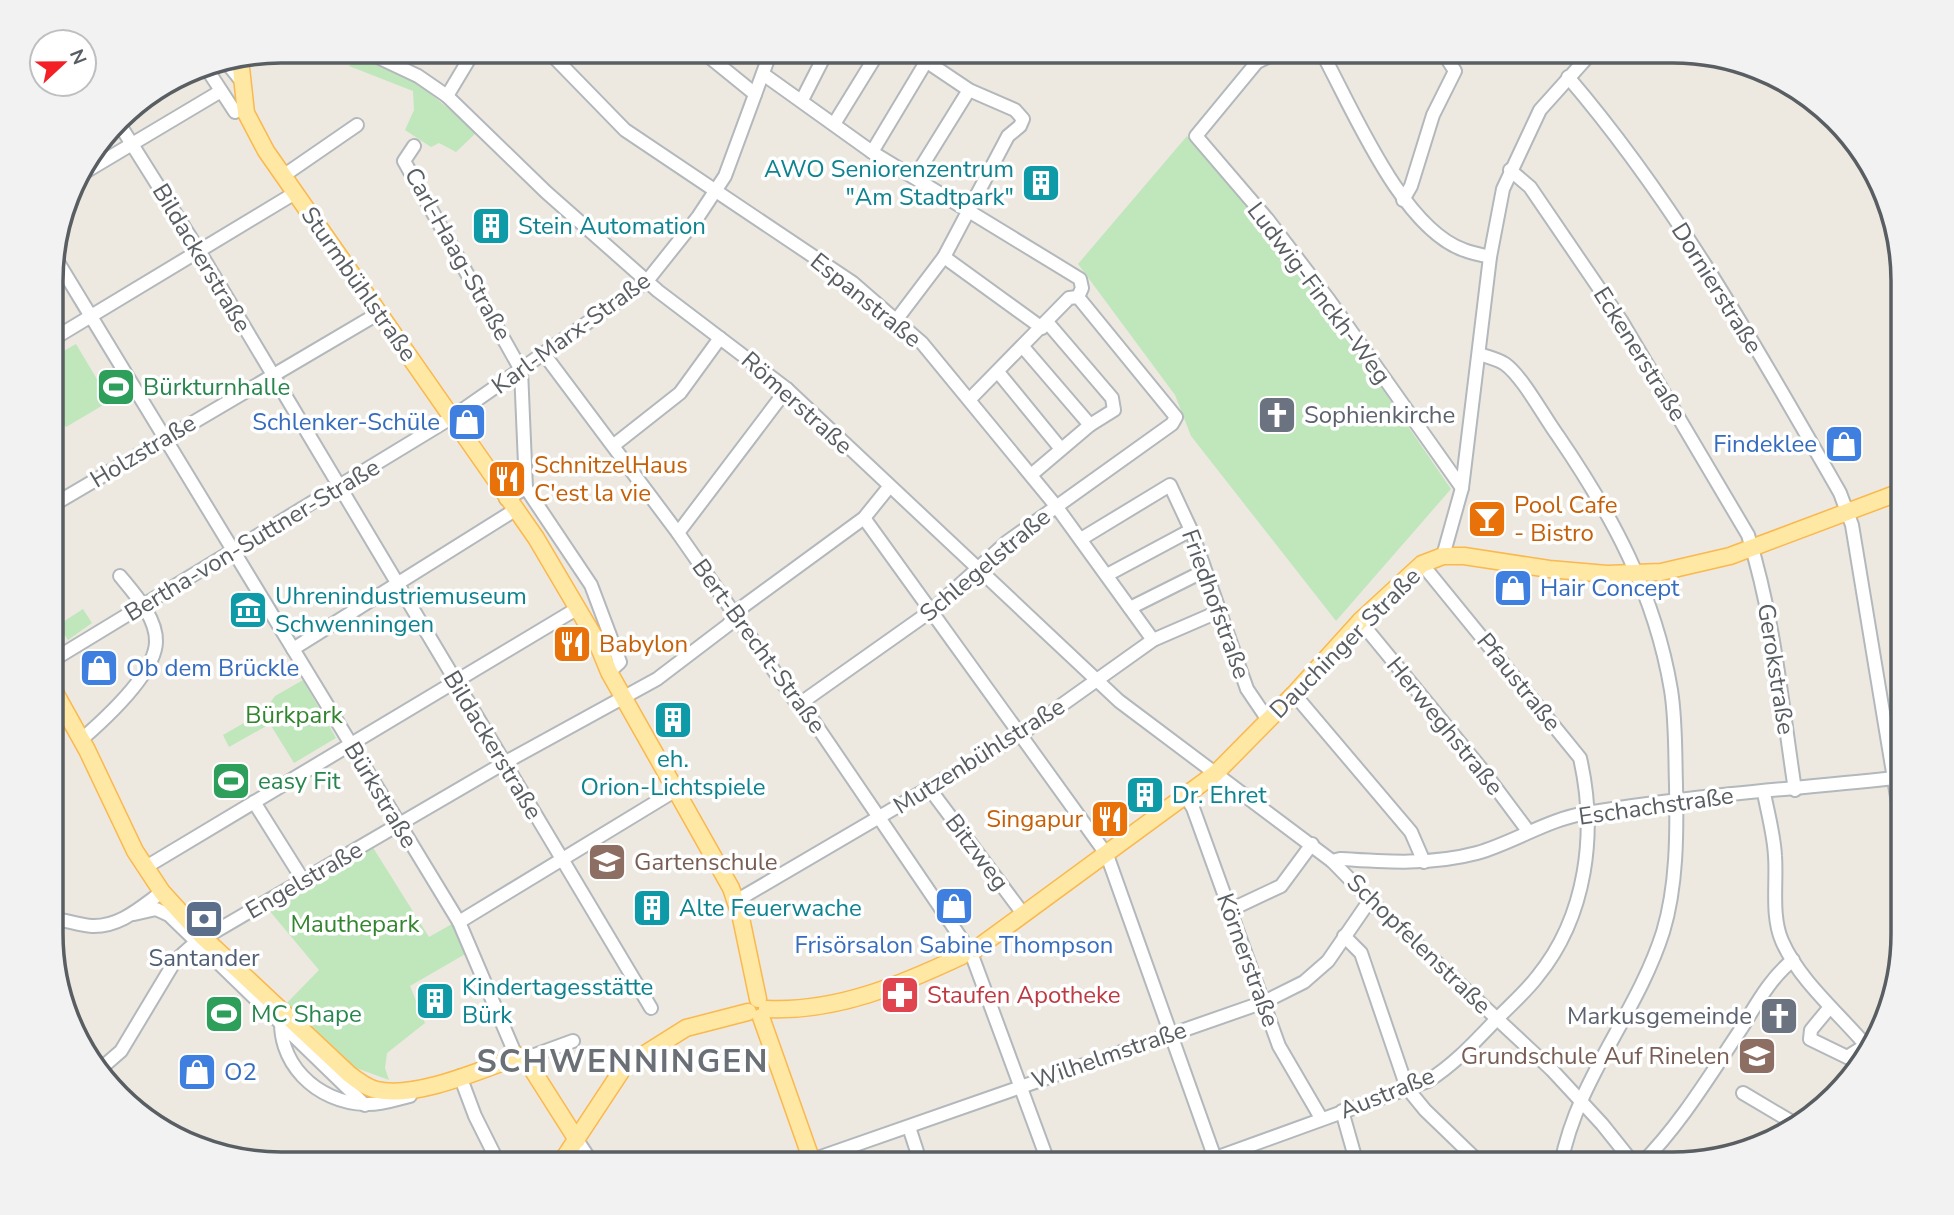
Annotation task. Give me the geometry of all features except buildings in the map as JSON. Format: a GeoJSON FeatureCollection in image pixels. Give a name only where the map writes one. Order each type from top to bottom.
{"type":"FeatureCollection","features":[{"type":"Feature","properties":{"kind":"main road","name":"Sturmbühlstraße"},"geometry":{"type":"LineString","coordinates":[[240,67],[239,78],[246,113],[283,176],[511,504],[578,608],[609,672],[720,867],[736,901],[759,1009],[809,1152]]}},
{"type":"Feature","properties":{"kind":"main road","name":"Dauchinger Straße"},"geometry":{"type":"LineString","coordinates":[[577,1140],[624,1067],[686,1028],[759,1009],[839,1004],[866,997],[968,952],[1024,915],[1216,773],[1294,694],[1360,621],[1422,564],[1443,556],[1464,556],[1561,570],[1639,574],[1703,564],[1754,548],[1891,496]]}},
{"type":"Feature","properties":{"kind":"main road"},"geometry":{"type":"LineString","coordinates":[[63,706],[146,867],[199,941],[281,1017],[349,1074],[374,1100],[461,1079],[523,1058],[577,1140],[568,1152]]}},
{"type":"Feature","properties":{"kind":"street","name":"Römerstraße"},"geometry":{"type":"LineString","coordinates":[[388,63],[447,96],[546,192],[647,281],[787,389],[1096,681],[1144,723],[1216,773]]}},
{"type":"Feature","properties":{"kind":"street"},"geometry":{"type":"LineString","coordinates":[[447,96],[467,63]]}},
{"type":"Feature","properties":{"kind":"street","name":"Espanstraße"},"geometry":{"type":"LineString","coordinates":[[560,63],[625,130],[853,283],[897,319],[970,399],[1056,506],[1153,640]]}},
{"type":"Feature","properties":{"kind":"street"},"geometry":{"type":"LineString","coordinates":[[717,63],[755,94]]}},
{"type":"Feature","properties":{"kind":"street","name":"Karl-Marx-Straße"},"geometry":{"type":"LineString","coordinates":[[451,418],[647,281],[715,192],[732,159],[767,63]]}},
{"type":"Feature","properties":{"kind":"street"},"geometry":{"type":"LineString","coordinates":[[802,100],[821,63]]}},
{"type":"Feature","properties":{"kind":"street"},"geometry":{"type":"LineString","coordinates":[[834,124],[872,63]]}},
{"type":"Feature","properties":{"kind":"street"},"geometry":{"type":"LineString","coordinates":[[872,152],[925,63]]}},
{"type":"Feature","properties":{"kind":"street"},"geometry":{"type":"LineString","coordinates":[[897,319],[944,257],[1008,136],[1020,126],[1023,119],[1015,110],[969,90],[928,63]]}},
{"type":"Feature","properties":{"kind":"street","name":"Ludwig-Finckh-Weg"},"geometry":{"type":"LineString","coordinates":[[1256,63],[1196,136],[1268,220],[1329,300],[1462,488]]}},
{"type":"Feature","properties":{"kind":"street"},"geometry":{"type":"LineString","coordinates":[[1328,63],[1403,200],[1431,229],[1462,250],[1490,257]]}},
{"type":"Feature","properties":{"kind":"street"},"geometry":{"type":"LineString","coordinates":[[1403,200],[1411,186],[1433,115],[1455,71],[1450,63]]}},
{"type":"Feature","properties":{"kind":"street"},"geometry":{"type":"LineString","coordinates":[[1443,556],[1462,488],[1490,257],[1510,170],[1540,110],[1581,63]]}},
{"type":"Feature","properties":{"kind":"street"},"geometry":{"type":"LineString","coordinates":[[232,69],[239,78]]}},
{"type":"Feature","properties":{"kind":"street"},"geometry":{"type":"LineString","coordinates":[[763,74],[872,152],[1080,279],[1082,288],[1078,297],[1069,298],[970,399]]}},
{"type":"Feature","properties":{"kind":"street"},"geometry":{"type":"LineString","coordinates":[[211,75],[235,112]]}},
{"type":"Feature","properties":{"kind":"street","name":"Dornierstraße"},"geometry":{"type":"LineString","coordinates":[[1568,77],[1645,176],[1705,266],[1795,414],[1848,512],[1891,745]]}},
{"type":"Feature","properties":{"kind":"street"},"geometry":{"type":"LineString","coordinates":[[915,177],[969,90]]}},
{"type":"Feature","properties":{"kind":"street"},"geometry":{"type":"LineString","coordinates":[[97,165],[221,91]]}},
{"type":"Feature","properties":{"kind":"street"},"geometry":{"type":"LineString","coordinates":[[283,176],[357,125]]}},
{"type":"Feature","properties":{"kind":"street","name":"Bildackerstraße"},"geometry":{"type":"LineString","coordinates":[[123,131],[199,251],[651,1008]]}},
{"type":"Feature","properties":{"kind":"street","name":"Carl-Haag-Straße"},"geometry":{"type":"LineString","coordinates":[[414,146],[404,161],[484,298],[521,370],[526,488]]}},
{"type":"Feature","properties":{"kind":"street","name":"Eckenerstraße"},"geometry":{"type":"LineString","coordinates":[[1510,170],[1530,187],[1622,322],[1700,450],[1754,548]]}},
{"type":"Feature","properties":{"kind":"street"},"geometry":{"type":"LineString","coordinates":[[63,334],[295,193]]}},
{"type":"Feature","properties":{"kind":"street"},"geometry":{"type":"LineString","coordinates":[[944,257],[1044,325],[1112,398],[1114,410],[1090,425],[1031,475]]}},
{"type":"Feature","properties":{"kind":"street","name":"Bürkstraße"},"geometry":{"type":"LineString","coordinates":[[64,272],[459,922],[514,1051],[523,1058]]}},
{"type":"Feature","properties":{"kind":"street","name":"Schlegelstraße"},"geometry":{"type":"LineString","coordinates":[[798,705],[931,611],[1007,542],[1172,424],[1175,417],[1078,297]]}},
{"type":"Feature","properties":{"kind":"street","name":"Holzstraße"},"geometry":{"type":"LineString","coordinates":[[63,499],[379,313]]}},
{"type":"Feature","properties":{"kind":"street"},"geometry":{"type":"LineString","coordinates":[[614,445],[680,393],[720,338]]}},
{"type":"Feature","properties":{"kind":"street"},"geometry":{"type":"LineString","coordinates":[[1023,347],[1090,425]]}},
{"type":"Feature","properties":{"kind":"street","name":"Bert-Brecht-Straße"},"geometry":{"type":"LineString","coordinates":[[544,354],[678,533],[736,615],[741,627],[798,705],[808,713],[968,952],[1044,1152]]}},
{"type":"Feature","properties":{"kind":"street"},"geometry":{"type":"LineString","coordinates":[[1480,354],[1505,364],[1608,512],[1639,574],[1664,655],[1671,693],[1676,801],[1675,869],[1663,931],[1641,987],[1580,1099],[1565,1152]]}},
{"type":"Feature","properties":{"kind":"street"},"geometry":{"type":"LineString","coordinates":[[998,372],[1061,449]]}},
{"type":"Feature","properties":{"kind":"street"},"geometry":{"type":"LineString","coordinates":[[678,533],[787,389]]}},
{"type":"Feature","properties":{"kind":"street","name":"Bertha-von-Suttner-Straße"},"geometry":{"type":"LineString","coordinates":[[63,654],[340,488],[451,418]]}},
{"type":"Feature","properties":{"kind":"street","name":"Friedhofstraße"},"geometry":{"type":"LineString","coordinates":[[1081,539],[1170,485],[1191,530],[1247,689],[1268,720]]}},
{"type":"Feature","properties":{"kind":"street","name":"Engelstraße"},"geometry":{"type":"LineString","coordinates":[[107,1065],[114,1060],[175,961],[199,941],[504,763],[657,679],[863,518],[889,487]]}},
{"type":"Feature","properties":{"kind":"street"},"geometry":{"type":"LineString","coordinates":[[293,649],[398,584],[511,504],[526,488],[591,586],[620,662],[609,672]]}},
{"type":"Feature","properties":{"kind":"street"},"geometry":{"type":"LineString","coordinates":[[863,518],[1107,855],[1214,1152]]}},
{"type":"Feature","properties":{"kind":"street"},"geometry":{"type":"LineString","coordinates":[[1107,575],[1191,530]]}},
{"type":"Feature","properties":{"kind":"street","name":"Gerokstraße"},"geometry":{"type":"LineString","coordinates":[[1754,548],[1772,640],[1795,790]]}},
{"type":"Feature","properties":{"kind":"street","name":"Pfaustraße"},"geometry":{"type":"LineString","coordinates":[[1422,564],[1580,758],[1586,784],[1587,813]]}},
{"type":"Feature","properties":{"kind":"street"},"geometry":{"type":"LineString","coordinates":[[1130,608],[1204,571]]}},
{"type":"Feature","properties":{"kind":"street"},"geometry":{"type":"LineString","coordinates":[[82,739],[118,708],[153,655],[157,639],[144,606],[120,576]]}},
{"type":"Feature","properties":{"kind":"street"},"geometry":{"type":"LineString","coordinates":[[146,867],[578,608]]}},
{"type":"Feature","properties":{"kind":"street","name":"Mutzenbühlstraße"},"geometry":{"type":"LineString","coordinates":[[736,901],[1021,734],[1153,640],[1220,611]]}},
{"type":"Feature","properties":{"kind":"street","name":"Herweghstraße"},"geometry":{"type":"LineString","coordinates":[[1360,621],[1484,772],[1528,831]]}},
{"type":"Feature","properties":{"kind":"street"},"geometry":{"type":"LineString","coordinates":[[1294,694],[1411,832],[1424,862]]}},
{"type":"Feature","properties":{"kind":"street","name":"Schopfelenstraße"},"geometry":{"type":"LineString","coordinates":[[1216,773],[1332,862],[1580,1099],[1624,1152]]}},
{"type":"Feature","properties":{"kind":"street","name":"Eschachstraße"},"geometry":{"type":"LineString","coordinates":[[1332,862],[1340,859],[1424,862],[1479,852],[1528,831],[1587,813],[1891,779]]}},
{"type":"Feature","properties":{"kind":"street","name":"Bitzweg"},"geometry":{"type":"LineString","coordinates":[[929,789],[1024,915]]}},
{"type":"Feature","properties":{"kind":"street"},"geometry":{"type":"LineString","coordinates":[[459,922],[676,790]]}},
{"type":"Feature","properties":{"kind":"street"},"geometry":{"type":"LineString","coordinates":[[1764,793],[1775,853],[1777,925],[1781,939],[1793,960],[1830,1007],[1863,1041]]}},
{"type":"Feature","properties":{"kind":"street","name":"Körnerstraße"},"geometry":{"type":"LineString","coordinates":[[1186,797],[1193,808],[1279,1046],[1321,1118]]}},
{"type":"Feature","properties":{"kind":"street"},"geometry":{"type":"LineString","coordinates":[[254,802],[303,880]]}},
{"type":"Feature","properties":{"kind":"street","name":"Austraße"},"geometry":{"type":"LineString","coordinates":[[1239,1152],[1321,1118],[1428,1080],[1455,1064],[1537,978],[1570,921],[1581,891],[1585,868],[1587,813]]}},
{"type":"Feature","properties":{"kind":"street"},"geometry":{"type":"LineString","coordinates":[[1230,910],[1281,886],[1311,844]]}},
{"type":"Feature","properties":{"kind":"street"},"geometry":{"type":"LineString","coordinates":[[63,919],[91,926],[110,924],[134,914],[162,892]]}},
{"type":"Feature","properties":{"kind":"street","name":"Wilhelmstraße"},"geometry":{"type":"LineString","coordinates":[[840,1152],[1019,1086],[1264,1002],[1304,982],[1328,961],[1370,900]]}},
{"type":"Feature","properties":{"kind":"street"},"geometry":{"type":"LineString","coordinates":[[134,914],[161,911],[199,941]]}},
{"type":"Feature","properties":{"kind":"street"},"geometry":{"type":"LineString","coordinates":[[1344,936],[1361,953],[1407,1088],[1467,1152]]}},
{"type":"Feature","properties":{"kind":"street"},"geometry":{"type":"LineString","coordinates":[[1653,1152],[1703,1084],[1772,980],[1793,960]]}},
{"type":"Feature","properties":{"kind":"street"},"geometry":{"type":"LineString","coordinates":[[1830,1007],[1811,1030],[1810,1039],[1847,1057],[1855,1053]]}},
{"type":"Feature","properties":{"kind":"street"},"geometry":{"type":"LineString","coordinates":[[281,1017],[285,1051],[306,1080],[334,1099],[374,1100],[461,1079],[493,1152]]}},
{"type":"Feature","properties":{"kind":"street"},"geometry":{"type":"LineString","coordinates":[[523,1058],[573,1041]]}},
{"type":"Feature","properties":{"kind":"street"},"geometry":{"type":"LineString","coordinates":[[1743,1093],[1787,1119]]}},
{"type":"Feature","properties":{"kind":"street"},"geometry":{"type":"LineString","coordinates":[[1342,1111],[1354,1152]]}},
{"type":"Feature","properties":{"kind":"street"},"geometry":{"type":"LineString","coordinates":[[909,1127],[917,1152]]}},
{"type":"Feature","properties":{"kind":"street"},"geometry":{"type":"LineString","coordinates":[[577,1140],[585,1152]]}},
{"type":"Feature","properties":{"kind":"green space"},"geometry":{"type":"Polygon","coordinates":[[[353,63],[371,63],[416,82],[477,132],[456,152],[439,143],[431,147],[405,130],[414,110],[413,91],[349,66],[353,63]]]}},
{"type":"Feature","properties":{"kind":"green space"},"geometry":{"type":"Polygon","coordinates":[[[1187,136],[1261,218],[1326,307],[1451,489],[1336,621],[1191,436],[1175,395],[1078,264],[1187,136]]]}},
{"type":"Feature","properties":{"kind":"green space"},"geometry":{"type":"Polygon","coordinates":[[[76,344],[110,401],[66,427],[63,424],[63,351],[76,344]]]}},
{"type":"Feature","properties":{"kind":"green space"},"geometry":{"type":"Polygon","coordinates":[[[83,609],[92,623],[68,640],[63,632],[63,622],[83,609]]]}},
{"type":"Feature","properties":{"kind":"green space","name":"Bürkpark"},"geometry":{"type":"Polygon","coordinates":[[[303,680],[336,738],[294,763],[270,724],[229,747],[223,735],[263,712],[275,696],[303,680]]]}},
{"type":"Feature","properties":{"kind":"green space","name":"Mauthepark"},"geometry":{"type":"Polygon","coordinates":[[[372,846],[429,937],[452,924],[467,953],[410,986],[425,1023],[387,1053],[385,1068],[389,1080],[348,1065],[285,1005],[319,970],[268,909],[372,846]]]}},
{"type":"Feature","properties":{"kind":"place","name":"AWO Seniorenzentrum \"Am Stadtpark\""},"geometry":{"type":"Point","coordinates":[1041,183]}},
{"type":"Feature","properties":{"kind":"place","name":"Stein Automation"},"geometry":{"type":"Point","coordinates":[491,226]}},
{"type":"Feature","properties":{"kind":"place","name":"Bürkturnhalle"},"geometry":{"type":"Point","coordinates":[116,387]}},
{"type":"Feature","properties":{"kind":"place","name":"Sophienkirche"},"geometry":{"type":"Point","coordinates":[1277,415]}},
{"type":"Feature","properties":{"kind":"place","name":"Schlenker-Schüle"},"geometry":{"type":"Point","coordinates":[467,422]}},
{"type":"Feature","properties":{"kind":"place","name":"Findeklee"},"geometry":{"type":"Point","coordinates":[1844,444]}},
{"type":"Feature","properties":{"kind":"place","name":"SchnitzelHaus C'est la vie"},"geometry":{"type":"Point","coordinates":[507,479]}},
{"type":"Feature","properties":{"kind":"place","name":"Pool Cafe - Bistro"},"geometry":{"type":"Point","coordinates":[1487,519]}},
{"type":"Feature","properties":{"kind":"place","name":"Hair Concept"},"geometry":{"type":"Point","coordinates":[1513,588]}},
{"type":"Feature","properties":{"kind":"place","name":"Uhrenindustriemuseum Schwenningen"},"geometry":{"type":"Point","coordinates":[248,610]}},
{"type":"Feature","properties":{"kind":"place","name":"Babylon"},"geometry":{"type":"Point","coordinates":[572,644]}},
{"type":"Feature","properties":{"kind":"place","name":"Ob dem Brückle"},"geometry":{"type":"Point","coordinates":[99,668]}},
{"type":"Feature","properties":{"kind":"place","name":"eh. Orion-Lichtspiele"},"geometry":{"type":"Point","coordinates":[673,720]}},
{"type":"Feature","properties":{"kind":"place","name":"easy Fit"},"geometry":{"type":"Point","coordinates":[231,781]}},
{"type":"Feature","properties":{"kind":"place","name":"Dr. Ehret"},"geometry":{"type":"Point","coordinates":[1145,795]}},
{"type":"Feature","properties":{"kind":"place","name":"Singapur"},"geometry":{"type":"Point","coordinates":[1110,819]}},
{"type":"Feature","properties":{"kind":"place","name":"Gartenschule"},"geometry":{"type":"Point","coordinates":[607,862]}},
{"type":"Feature","properties":{"kind":"place","name":"Frisörsalon Sabine Thompson"},"geometry":{"type":"Point","coordinates":[954,906]}},
{"type":"Feature","properties":{"kind":"place","name":"Alte Feuerwache"},"geometry":{"type":"Point","coordinates":[652,908]}},
{"type":"Feature","properties":{"kind":"place","name":"Santander"},"geometry":{"type":"Point","coordinates":[204,919]}},
{"type":"Feature","properties":{"kind":"place","name":"Staufen Apotheke"},"geometry":{"type":"Point","coordinates":[900,995]}},
{"type":"Feature","properties":{"kind":"place","name":"Kindertagesstätte Bürk"},"geometry":{"type":"Point","coordinates":[435,1001]}},
{"type":"Feature","properties":{"kind":"place","name":"MC Shape"},"geometry":{"type":"Point","coordinates":[224,1014]}},
{"type":"Feature","properties":{"kind":"place","name":"Markusgemeinde"},"geometry":{"type":"Point","coordinates":[1779,1016]}},
{"type":"Feature","properties":{"kind":"place","name":"Grundschule Auf Rinelen"},"geometry":{"type":"Point","coordinates":[1757,1056]}},
{"type":"Feature","properties":{"kind":"place","name":"O2"},"geometry":{"type":"Point","coordinates":[197,1072]}},
{"type":"Feature","properties":{"kind":"district","name":"SCHWENNINGEN"},"geometry":{"type":"Point","coordinates":[623,1061]}}]}
